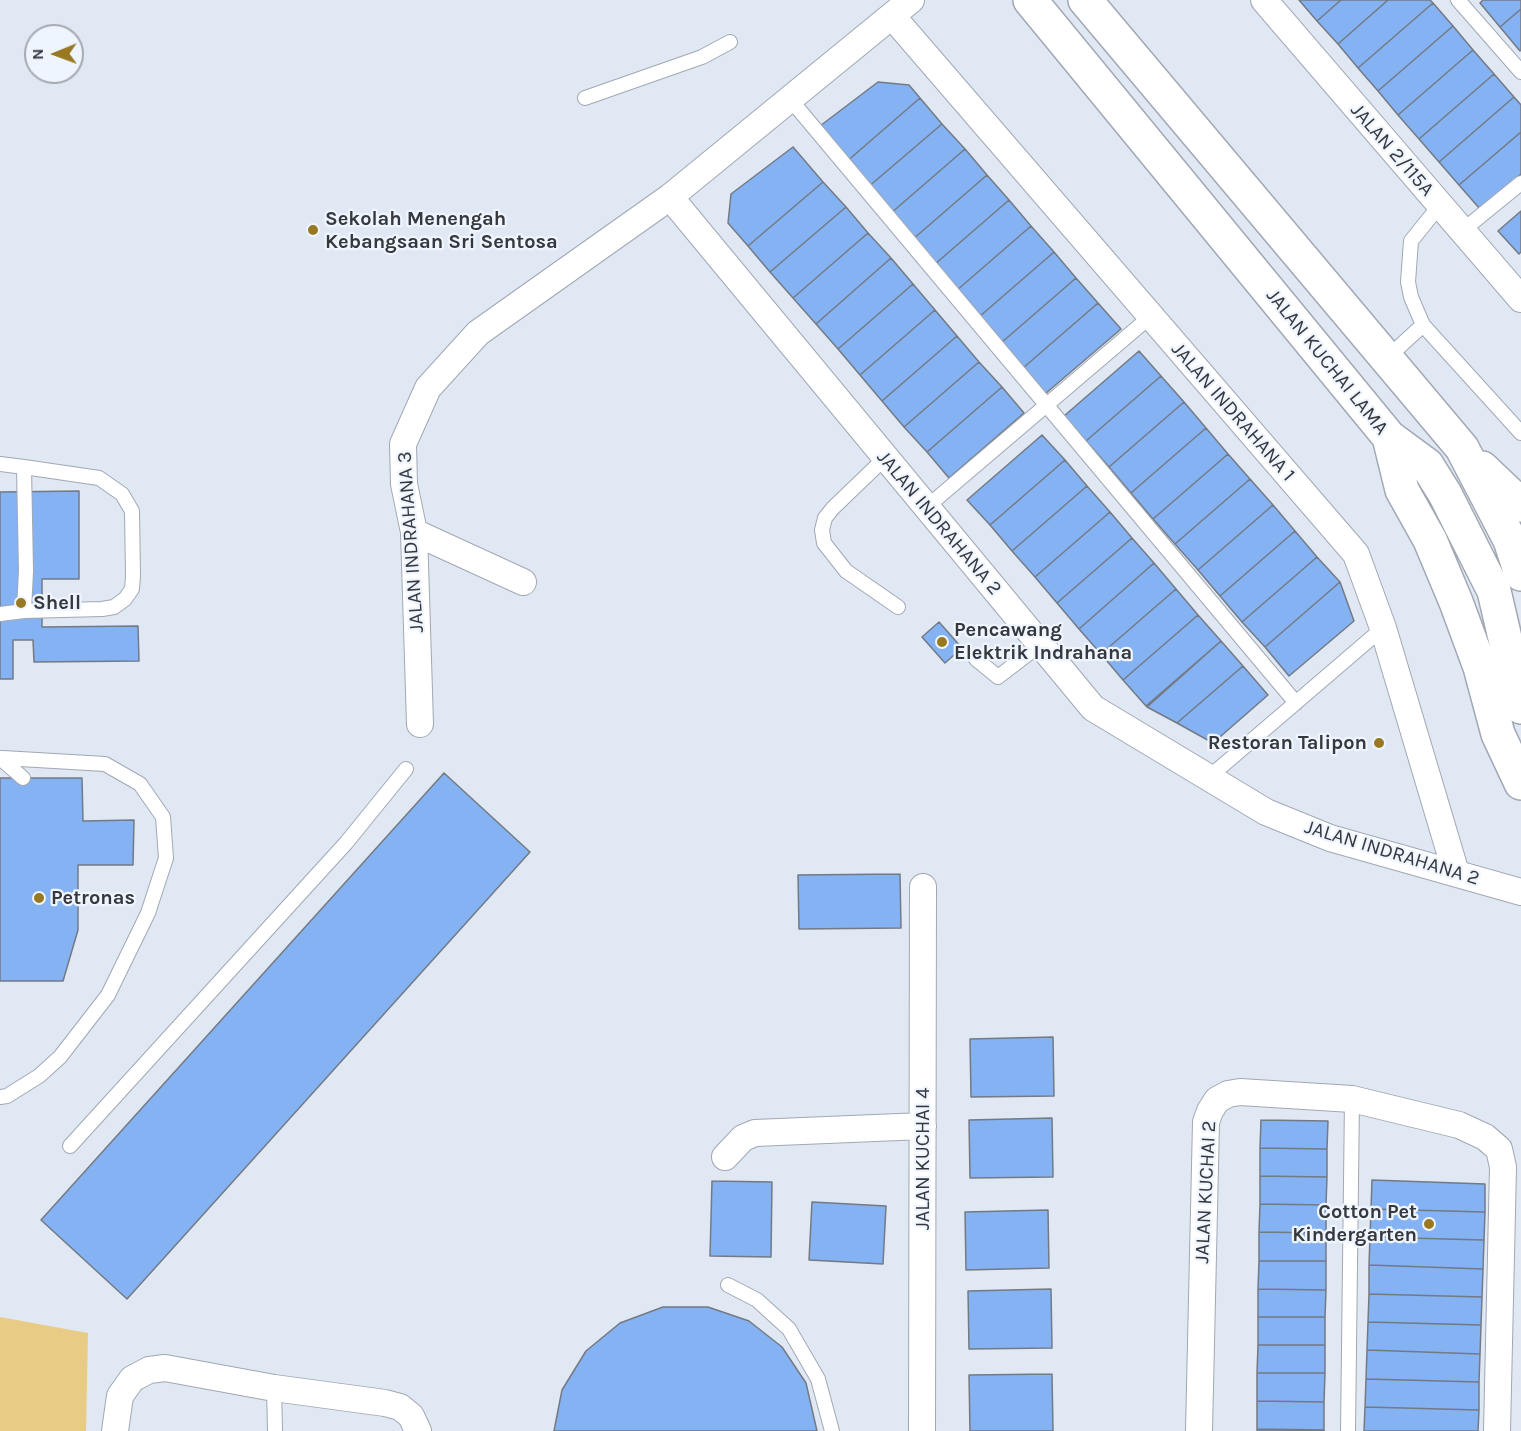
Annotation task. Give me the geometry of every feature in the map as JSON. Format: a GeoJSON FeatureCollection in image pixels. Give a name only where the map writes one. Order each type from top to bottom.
{"type":"FeatureCollection","features":[{"type":"Feature","properties":{"kind":"main road","name":"JALAN KUCHAI LAMA"},"geometry":{"type":"LineString","coordinates":[[1030,0],[1389,437],[1402,490],[1430,540],[1456,602],[1480,667],[1498,734],[1521,783]]}},
{"type":"Feature","properties":{"kind":"main road"},"geometry":{"type":"LineString","coordinates":[[1085,0],[1462,448],[1521,505]]}},
{"type":"Feature","properties":{"kind":"main road"},"geometry":{"type":"LineString","coordinates":[[1389,437],[1427,465],[1507,598]]}},
{"type":"Feature","properties":{"kind":"main road"},"geometry":{"type":"LineString","coordinates":[[1462,448],[1510,540],[1520,566],[1507,568],[1507,598],[1521,707]]}},
{"type":"Feature","properties":{"kind":"street","name":"JALAN 2/115A"},"geometry":{"type":"LineString","coordinates":[[1264,0],[1521,299]]}},
{"type":"Feature","properties":{"kind":"street","name":"JALAN INDRAHANA 3"},"geometry":{"type":"LineString","coordinates":[[420,724],[414,532],[404,484],[403,444],[428,388],[478,333],[670,197],[902,8]]}},
{"type":"Feature","properties":{"kind":"street","name":"JALAN INDRAHANA 1"},"geometry":{"type":"LineString","coordinates":[[902,8],[1151,316],[1356,554],[1383,628],[1456,873]]}},
{"type":"Feature","properties":{"kind":"street","name":"JALAN INDRAHANA 2"},"geometry":{"type":"LineString","coordinates":[[670,197],[1093,708],[1266,812],[1330,838],[1521,892]]}},
{"type":"Feature","properties":{"kind":"street"},"geometry":{"type":"LineString","coordinates":[[414,532],[523,582]]}},
{"type":"Feature","properties":{"kind":"street","name":"JALAN KUCHAI 4"},"geometry":{"type":"LineString","coordinates":[[922,1431],[923,887]]}},
{"type":"Feature","properties":{"kind":"street","name":"JALAN KUCHAI 2"},"geometry":{"type":"LineString","coordinates":[[1199,1431],[1204,1151],[1209,1110],[1217,1100],[1228,1094],[1240,1092],[1352,1099],[1459,1125],[1485,1137],[1499,1149],[1503,1167],[1497,1431]]}},
{"type":"Feature","properties":{"kind":"street"},"geometry":{"type":"LineString","coordinates":[[724,1157],[743,1138],[755,1133],[923,1126]]}},
{"type":"Feature","properties":{"kind":"street"},"geometry":{"type":"LineString","coordinates":[[115,1431],[120,1396],[132,1379],[149,1370],[184,1371],[274,1388],[385,1403],[400,1407],[411,1416],[418,1431]]}},
{"type":"Feature","properties":{"kind":"lane"},"geometry":{"type":"LineString","coordinates":[[1458,0],[1521,72]]}},
{"type":"Feature","properties":{"kind":"lane"},"geometry":{"type":"LineString","coordinates":[[585,98],[702,57],[730,42]]}},
{"type":"Feature","properties":{"kind":"lane"},"geometry":{"type":"LineString","coordinates":[[790,99],[1296,704]]}},
{"type":"Feature","properties":{"kind":"lane"},"geometry":{"type":"LineString","coordinates":[[1462,231],[1521,183]]}},
{"type":"Feature","properties":{"kind":"lane"},"geometry":{"type":"LineString","coordinates":[[1440,205],[1412,241],[1408,266],[1408,282],[1423,325],[1521,433]]}},
{"type":"Feature","properties":{"kind":"lane"},"geometry":{"type":"LineString","coordinates":[[928,506],[1151,316]]}},
{"type":"Feature","properties":{"kind":"lane"},"geometry":{"type":"LineString","coordinates":[[1386,358],[1423,325]]}},
{"type":"Feature","properties":{"kind":"lane"},"geometry":{"type":"LineString","coordinates":[[885,458],[833,508],[825,518],[822,530],[824,543],[846,571],[898,608]]}},
{"type":"Feature","properties":{"kind":"lane"},"geometry":{"type":"LineString","coordinates":[[0,464],[99,478],[122,494],[132,511],[134,576],[132,589],[125,599],[114,607],[0,614]]}},
{"type":"Feature","properties":{"kind":"lane"},"geometry":{"type":"LineString","coordinates":[[24,467],[26,571],[24,611]]}},
{"type":"Feature","properties":{"kind":"lane"},"geometry":{"type":"LineString","coordinates":[[1208,778],[1383,628]]}},
{"type":"Feature","properties":{"kind":"lane"},"geometry":{"type":"LineString","coordinates":[[976,659],[998,677],[1041,644]]}},
{"type":"Feature","properties":{"kind":"lane"},"geometry":{"type":"LineString","coordinates":[[1,758],[23,778]]}},
{"type":"Feature","properties":{"kind":"lane"},"geometry":{"type":"LineString","coordinates":[[0,1097],[7,1096],[39,1076],[60,1057],[108,995],[148,913],[166,858],[163,817],[140,784],[105,764],[1,758]]}},
{"type":"Feature","properties":{"kind":"lane"},"geometry":{"type":"LineString","coordinates":[[70,1146],[346,843],[406,769]]}},
{"type":"Feature","properties":{"kind":"lane"},"geometry":{"type":"LineString","coordinates":[[1348,1431],[1352,1099]]}},
{"type":"Feature","properties":{"kind":"lane"},"geometry":{"type":"LineString","coordinates":[[728,1286],[757,1300],[789,1329],[819,1379],[832,1431]]}},
{"type":"Feature","properties":{"kind":"lane"},"geometry":{"type":"LineString","coordinates":[[274,1388],[275,1431]]}},
{"type":"Feature","properties":{"kind":"shaded area"},"geometry":{"type":"Polygon","coordinates":[[[0,1317],[88,1333],[86,1431],[0,1431],[0,1317]]]}},
{"type":"Feature","properties":{"kind":"building"},"geometry":{"type":"Polygon","coordinates":[[[1299,0],[1341,0],[1317,21],[1299,0]]]}},
{"type":"Feature","properties":{"kind":"building"},"geometry":{"type":"Polygon","coordinates":[[[1341,0],[1388,0],[1338,44],[1317,21],[1341,0]]]}},
{"type":"Feature","properties":{"kind":"building"},"geometry":{"type":"Polygon","coordinates":[[[1388,0],[1430,0],[1433,3],[1358,68],[1338,44],[1388,0]]]}},
{"type":"Feature","properties":{"kind":"building"},"geometry":{"type":"Polygon","coordinates":[[[1483,0],[1521,0],[1521,9],[1500,27],[1480,3],[1483,0]]]}},
{"type":"Feature","properties":{"kind":"building"},"geometry":{"type":"Polygon","coordinates":[[[1433,3],[1453,26],[1378,91],[1358,68],[1433,3]]]}},
{"type":"Feature","properties":{"kind":"building"},"geometry":{"type":"Polygon","coordinates":[[[1521,9],[1521,50],[1520,51],[1500,27],[1521,9]]]}},
{"type":"Feature","properties":{"kind":"building"},"geometry":{"type":"Polygon","coordinates":[[[1453,26],[1473,50],[1398,115],[1378,91],[1453,26]]]}},
{"type":"Feature","properties":{"kind":"building"},"geometry":{"type":"Polygon","coordinates":[[[1473,50],[1494,74],[1419,139],[1398,115],[1473,50]]]}},
{"type":"Feature","properties":{"kind":"building"},"geometry":{"type":"Polygon","coordinates":[[[1494,74],[1514,97],[1439,162],[1419,139],[1494,74]]]}},
{"type":"Feature","properties":{"kind":"building"},"geometry":{"type":"Polygon","coordinates":[[[878,82],[909,85],[920,98],[845,163],[816,129],[878,82]]]}},
{"type":"Feature","properties":{"kind":"building"},"geometry":{"type":"Polygon","coordinates":[[[1514,97],[1521,105],[1521,132],[1459,185],[1439,162],[1514,97]]]}},
{"type":"Feature","properties":{"kind":"building"},"geometry":{"type":"Polygon","coordinates":[[[920,98],[942,124],[867,188],[845,163],[920,98]]]}},
{"type":"Feature","properties":{"kind":"building"},"geometry":{"type":"Polygon","coordinates":[[[942,124],[965,149],[890,214],[867,188],[942,124]]]}},
{"type":"Feature","properties":{"kind":"building"},"geometry":{"type":"Polygon","coordinates":[[[1521,132],[1521,174],[1480,209],[1459,185],[1521,132]]]}},
{"type":"Feature","properties":{"kind":"building"},"geometry":{"type":"Polygon","coordinates":[[[793,147],[823,182],[748,246],[728,223],[731,194],[793,147]]]}},
{"type":"Feature","properties":{"kind":"building"},"geometry":{"type":"Polygon","coordinates":[[[965,149],[987,175],[912,240],[890,214],[965,149]]]}},
{"type":"Feature","properties":{"kind":"building"},"geometry":{"type":"Polygon","coordinates":[[[987,175],[1009,200],[934,265],[912,240],[987,175]]]}},
{"type":"Feature","properties":{"kind":"building"},"geometry":{"type":"Polygon","coordinates":[[[823,182],[846,207],[770,272],[748,246],[823,182]]]}},
{"type":"Feature","properties":{"kind":"building"},"geometry":{"type":"Polygon","coordinates":[[[1009,200],[1031,226],[956,291],[934,265],[1009,200]]]}},
{"type":"Feature","properties":{"kind":"building"},"geometry":{"type":"Polygon","coordinates":[[[846,207],[868,233],[793,298],[770,272],[846,207]]]}},
{"type":"Feature","properties":{"kind":"building"},"geometry":{"type":"Polygon","coordinates":[[[1521,211],[1521,252],[1519,254],[1498,231],[1521,211]]]}},
{"type":"Feature","properties":{"kind":"building"},"geometry":{"type":"Polygon","coordinates":[[[1031,226],[1054,252],[979,317],[956,291],[1031,226]]]}},
{"type":"Feature","properties":{"kind":"building"},"geometry":{"type":"Polygon","coordinates":[[[868,233],[891,258],[816,324],[793,298],[868,233]]]}},
{"type":"Feature","properties":{"kind":"building"},"geometry":{"type":"Polygon","coordinates":[[[1054,252],[1076,278],[1001,343],[979,317],[1054,252]]]}},
{"type":"Feature","properties":{"kind":"building"},"geometry":{"type":"Polygon","coordinates":[[[891,258],[913,284],[838,349],[816,324],[891,258]]]}},
{"type":"Feature","properties":{"kind":"building"},"geometry":{"type":"Polygon","coordinates":[[[1076,278],[1098,303],[1023,368],[1001,343],[1076,278]]]}},
{"type":"Feature","properties":{"kind":"building"},"geometry":{"type":"Polygon","coordinates":[[[913,284],[935,310],[860,375],[838,349],[913,284]]]}},
{"type":"Feature","properties":{"kind":"building"},"geometry":{"type":"Polygon","coordinates":[[[1098,303],[1121,329],[1045,394],[1023,368],[1098,303]]]}},
{"type":"Feature","properties":{"kind":"building"},"geometry":{"type":"Polygon","coordinates":[[[935,310],[957,336],[882,401],[860,375],[935,310]]]}},
{"type":"Feature","properties":{"kind":"building"},"geometry":{"type":"Polygon","coordinates":[[[957,336],[979,362],[904,427],[882,401],[957,336]]]}},
{"type":"Feature","properties":{"kind":"building"},"geometry":{"type":"Polygon","coordinates":[[[1139,351],[1161,376],[1086,441],[1064,416],[1139,351]]]}},
{"type":"Feature","properties":{"kind":"building"},"geometry":{"type":"Polygon","coordinates":[[[979,362],[1002,387],[927,452],[904,427],[979,362]]]}},
{"type":"Feature","properties":{"kind":"building"},"geometry":{"type":"Polygon","coordinates":[[[1161,376],[1184,402],[1109,467],[1086,441],[1161,376]]]}},
{"type":"Feature","properties":{"kind":"building"},"geometry":{"type":"Polygon","coordinates":[[[1002,387],[1024,413],[949,478],[927,452],[1002,387]]]}},
{"type":"Feature","properties":{"kind":"building"},"geometry":{"type":"Polygon","coordinates":[[[1184,402],[1206,428],[1131,493],[1109,467],[1184,402]]]}},
{"type":"Feature","properties":{"kind":"building"},"geometry":{"type":"Polygon","coordinates":[[[1206,428],[1228,454],[1153,519],[1131,493],[1206,428]]]}},
{"type":"Feature","properties":{"kind":"building"},"geometry":{"type":"Polygon","coordinates":[[[1042,435],[1065,460],[990,525],[967,500],[1042,435]]]}},
{"type":"Feature","properties":{"kind":"building"},"geometry":{"type":"Polygon","coordinates":[[[1228,454],[1250,479],[1175,544],[1153,519],[1228,454]]]}},
{"type":"Feature","properties":{"kind":"building"},"geometry":{"type":"Polygon","coordinates":[[[1065,460],[1087,486],[1012,551],[990,525],[1065,460]]]}},
{"type":"Feature","properties":{"kind":"building"},"geometry":{"type":"Polygon","coordinates":[[[1250,479],[1273,505],[1198,570],[1175,544],[1250,479]]]}},
{"type":"Feature","properties":{"kind":"building"},"geometry":{"type":"Polygon","coordinates":[[[1087,486],[1110,512],[1035,577],[1012,551],[1087,486]]]}},
{"type":"Feature","properties":{"kind":"building","name":"Shell"},"geometry":{"type":"Polygon","coordinates":[[[79,491],[79,579],[42,579],[42,627],[138,626],[139,661],[34,662],[33,640],[13,640],[13,679],[0,679],[0,492],[79,491]]]}},
{"type":"Feature","properties":{"kind":"building"},"geometry":{"type":"Polygon","coordinates":[[[1273,505],[1295,531],[1220,596],[1198,570],[1273,505]]]}},
{"type":"Feature","properties":{"kind":"building"},"geometry":{"type":"Polygon","coordinates":[[[1110,512],[1132,538],[1057,603],[1035,577],[1110,512]]]}},
{"type":"Feature","properties":{"kind":"building"},"geometry":{"type":"Polygon","coordinates":[[[1295,531],[1317,557],[1242,622],[1220,596],[1295,531]]]}},
{"type":"Feature","properties":{"kind":"building"},"geometry":{"type":"Polygon","coordinates":[[[1132,538],[1154,563],[1079,629],[1057,603],[1132,538]]]}},
{"type":"Feature","properties":{"kind":"building"},"geometry":{"type":"Polygon","coordinates":[[[1317,557],[1340,582],[1265,647],[1242,622],[1317,557]]]}},
{"type":"Feature","properties":{"kind":"building"},"geometry":{"type":"Polygon","coordinates":[[[1154,563],[1176,589],[1101,654],[1079,629],[1154,563]]]}},
{"type":"Feature","properties":{"kind":"building"},"geometry":{"type":"Polygon","coordinates":[[[1340,582],[1354,621],[1289,676],[1265,647],[1340,582]]]}},
{"type":"Feature","properties":{"kind":"building"},"geometry":{"type":"Polygon","coordinates":[[[1176,589],[1198,615],[1123,680],[1101,654],[1176,589]]]}},
{"type":"Feature","properties":{"kind":"building"},"geometry":{"type":"Polygon","coordinates":[[[1198,615],[1221,641],[1146,706],[1123,680],[1198,615]]]}},
{"type":"Feature","properties":{"kind":"building","name":"Pencawang Elektrik Indrahana"},"geometry":{"type":"Polygon","coordinates":[[[939,622],[962,648],[945,663],[922,637],[939,622]]]}},
{"type":"Feature","properties":{"kind":"building"},"geometry":{"type":"Polygon","coordinates":[[[1221,641],[1243,666],[1177,723],[1147,707],[1221,641]]]}},
{"type":"Feature","properties":{"kind":"building"},"geometry":{"type":"Polygon","coordinates":[[[1243,666],[1268,695],[1213,743],[1177,723],[1243,666]]]}},
{"type":"Feature","properties":{"kind":"building"},"geometry":{"type":"Polygon","coordinates":[[[444,773],[530,852],[127,1299],[41,1220],[444,773]]]}},
{"type":"Feature","properties":{"kind":"building","name":"Petronas"},"geometry":{"type":"Polygon","coordinates":[[[0,778],[82,778],[83,821],[134,820],[133,865],[78,865],[78,930],[63,981],[0,981],[0,778]]]}},
{"type":"Feature","properties":{"kind":"building"},"geometry":{"type":"Polygon","coordinates":[[[900,874],[901,928],[799,929],[798,875],[900,874]]]}},
{"type":"Feature","properties":{"kind":"building"},"geometry":{"type":"Polygon","coordinates":[[[1053,1037],[1054,1096],[971,1097],[970,1039],[1053,1037]]]}},
{"type":"Feature","properties":{"kind":"building"},"geometry":{"type":"Polygon","coordinates":[[[1052,1118],[1053,1177],[970,1178],[969,1120],[1052,1118]]]}},
{"type":"Feature","properties":{"kind":"building"},"geometry":{"type":"Polygon","coordinates":[[[1261,1120],[1328,1121],[1327,1149],[1260,1148],[1261,1120]]]}},
{"type":"Feature","properties":{"kind":"building"},"geometry":{"type":"Polygon","coordinates":[[[1260,1148],[1327,1149],[1327,1177],[1260,1176],[1260,1148]]]}},
{"type":"Feature","properties":{"kind":"building"},"geometry":{"type":"Polygon","coordinates":[[[1260,1176],[1327,1177],[1326,1205],[1260,1204],[1260,1176]]]}},
{"type":"Feature","properties":{"kind":"building"},"geometry":{"type":"Polygon","coordinates":[[[1372,1180],[1485,1184],[1485,1212],[1371,1209],[1372,1180]]]}},
{"type":"Feature","properties":{"kind":"building"},"geometry":{"type":"Polygon","coordinates":[[[712,1181],[772,1182],[771,1257],[710,1256],[712,1181]]]}},
{"type":"Feature","properties":{"kind":"building"},"geometry":{"type":"Polygon","coordinates":[[[812,1202],[886,1206],[883,1264],[809,1260],[812,1202]]]}},
{"type":"Feature","properties":{"kind":"building"},"geometry":{"type":"Polygon","coordinates":[[[1260,1204],[1326,1205],[1326,1233],[1259,1232],[1260,1204]]]}},
{"type":"Feature","properties":{"kind":"building"},"geometry":{"type":"Polygon","coordinates":[[[1371,1209],[1485,1212],[1484,1240],[1370,1237],[1371,1209]]]}},
{"type":"Feature","properties":{"kind":"building"},"geometry":{"type":"Polygon","coordinates":[[[1048,1210],[1049,1268],[966,1270],[965,1212],[1048,1210]]]}},
{"type":"Feature","properties":{"kind":"building"},"geometry":{"type":"Polygon","coordinates":[[[1259,1232],[1326,1233],[1326,1261],[1259,1261],[1259,1232]]]}},
{"type":"Feature","properties":{"kind":"building"},"geometry":{"type":"Polygon","coordinates":[[[1370,1237],[1484,1240],[1483,1269],[1369,1265],[1370,1237]]]}},
{"type":"Feature","properties":{"kind":"building"},"geometry":{"type":"Polygon","coordinates":[[[1259,1261],[1326,1261],[1326,1290],[1258,1289],[1259,1261]]]}},
{"type":"Feature","properties":{"kind":"building"},"geometry":{"type":"Polygon","coordinates":[[[1369,1265],[1483,1269],[1482,1297],[1369,1294],[1369,1265]]]}},
{"type":"Feature","properties":{"kind":"building"},"geometry":{"type":"Polygon","coordinates":[[[1051,1289],[1052,1348],[969,1349],[968,1291],[1051,1289]]]}},
{"type":"Feature","properties":{"kind":"building"},"geometry":{"type":"Polygon","coordinates":[[[1258,1289],[1326,1290],[1325,1317],[1258,1317],[1258,1289]]]}},
{"type":"Feature","properties":{"kind":"building"},"geometry":{"type":"Polygon","coordinates":[[[1369,1294],[1482,1297],[1481,1325],[1368,1322],[1369,1294]]]}},
{"type":"Feature","properties":{"kind":"building"},"geometry":{"type":"Polygon","coordinates":[[[663,1307],[708,1307],[749,1321],[782,1347],[806,1383],[817,1431],[554,1431],[562,1390],[586,1351],[620,1323],[663,1307]]]}},
{"type":"Feature","properties":{"kind":"building"},"geometry":{"type":"Polygon","coordinates":[[[1258,1317],[1325,1317],[1325,1345],[1258,1345],[1258,1317]]]}},
{"type":"Feature","properties":{"kind":"building"},"geometry":{"type":"Polygon","coordinates":[[[1368,1322],[1481,1325],[1480,1354],[1367,1350],[1368,1322]]]}},
{"type":"Feature","properties":{"kind":"building"},"geometry":{"type":"Polygon","coordinates":[[[1258,1345],[1325,1345],[1325,1373],[1257,1373],[1258,1345]]]}},
{"type":"Feature","properties":{"kind":"building"},"geometry":{"type":"Polygon","coordinates":[[[1367,1350],[1480,1354],[1479,1382],[1366,1379],[1367,1350]]]}},
{"type":"Feature","properties":{"kind":"building"},"geometry":{"type":"Polygon","coordinates":[[[1257,1373],[1325,1373],[1324,1402],[1257,1401],[1257,1373]]]}},
{"type":"Feature","properties":{"kind":"building"},"geometry":{"type":"Polygon","coordinates":[[[1052,1374],[1053,1431],[970,1431],[969,1375],[1052,1374]]]}},
{"type":"Feature","properties":{"kind":"building"},"geometry":{"type":"Polygon","coordinates":[[[1366,1379],[1479,1382],[1479,1410],[1365,1407],[1366,1379]]]}},
{"type":"Feature","properties":{"kind":"building"},"geometry":{"type":"Polygon","coordinates":[[[1257,1401],[1324,1402],[1324,1430],[1257,1429],[1257,1401]]]}},
{"type":"Feature","properties":{"kind":"building"},"geometry":{"type":"Polygon","coordinates":[[[1365,1407],[1479,1410],[1478,1431],[1364,1431],[1365,1407]]]}},
{"type":"Feature","properties":{"kind":"building"},"geometry":{"type":"Polygon","coordinates":[[[1257,1429],[1324,1430],[1324,1431],[1257,1431],[1257,1429]]]}},
{"type":"Feature","properties":{"kind":"place","name":"Sekolah Menengah Kebangsaan Sri Sentosa"},"geometry":{"type":"Point","coordinates":[313,230]}},
{"type":"Feature","properties":{"kind":"place","name":"Shell"},"geometry":{"type":"Point","coordinates":[21,603]}},
{"type":"Feature","properties":{"kind":"place","name":"Pencawang Elektrik Indrahana"},"geometry":{"type":"Point","coordinates":[942,642]}},
{"type":"Feature","properties":{"kind":"place","name":"Restoran Talipon"},"geometry":{"type":"Point","coordinates":[1379,743]}},
{"type":"Feature","properties":{"kind":"place","name":"Petronas"},"geometry":{"type":"Point","coordinates":[39,898]}},
{"type":"Feature","properties":{"kind":"place","name":"Cotton Pet Kindergarten"},"geometry":{"type":"Point","coordinates":[1429,1224]}}]}
